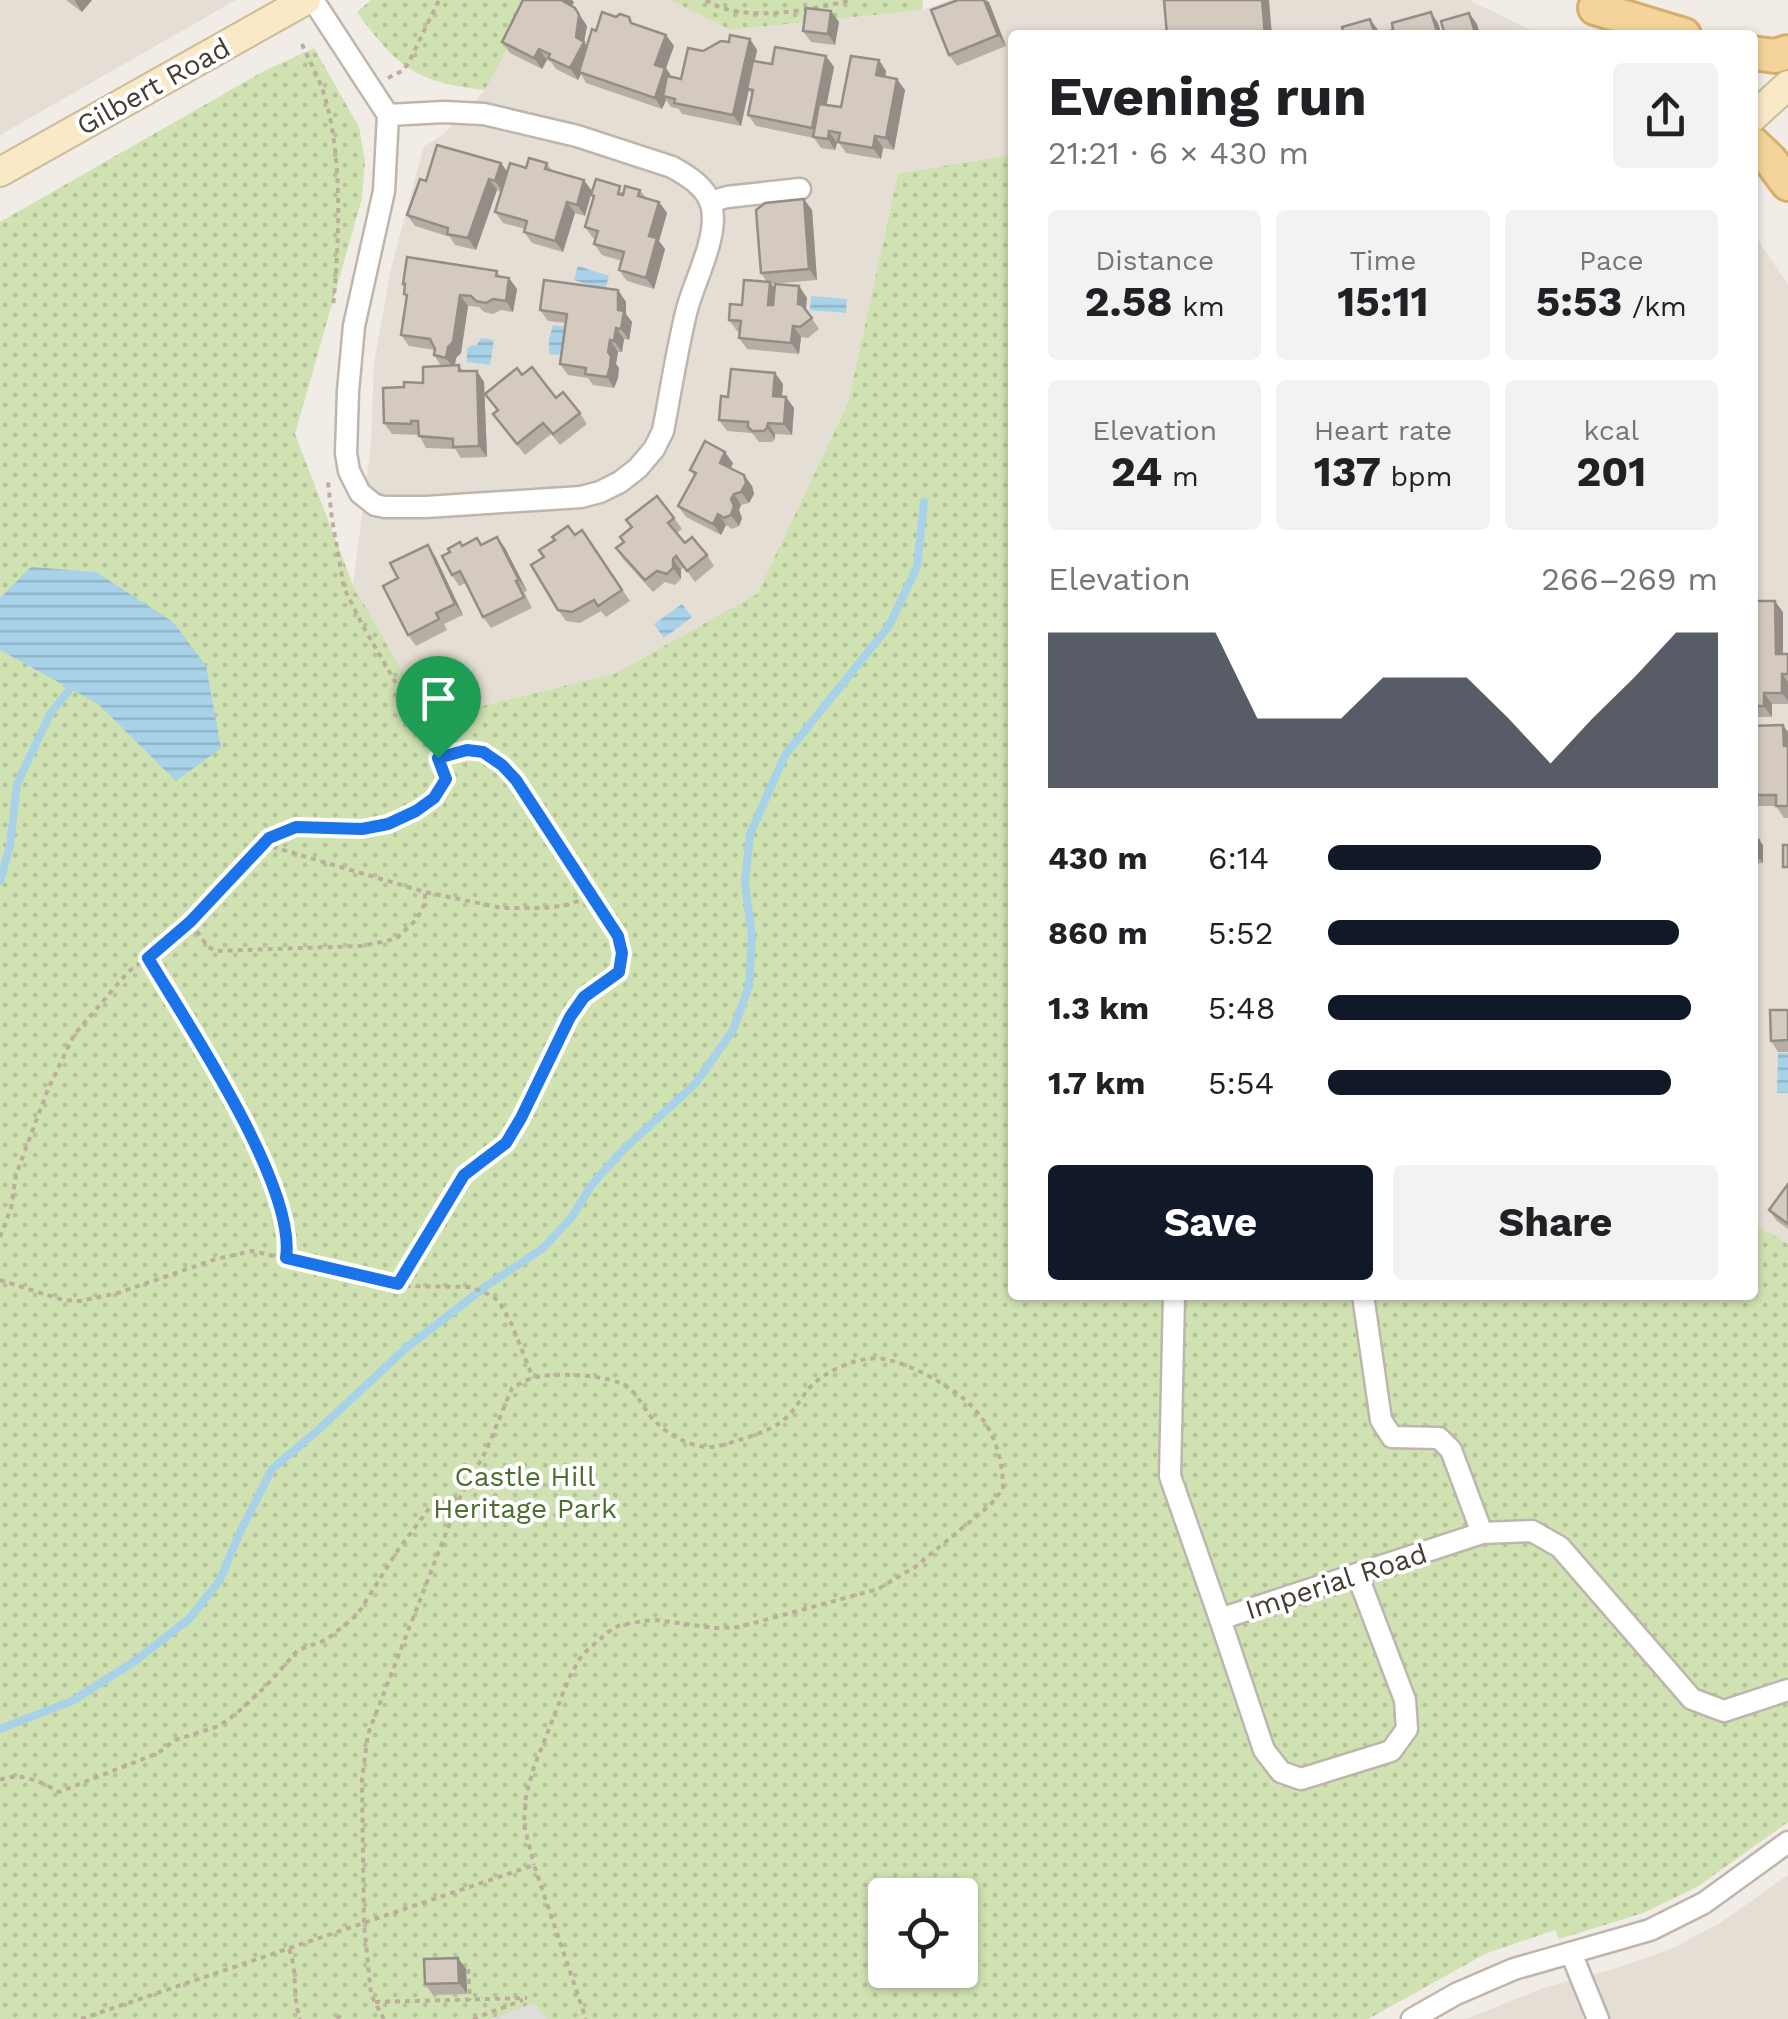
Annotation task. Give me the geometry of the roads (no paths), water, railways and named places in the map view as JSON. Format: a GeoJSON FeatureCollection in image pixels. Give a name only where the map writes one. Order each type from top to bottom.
{"type":"FeatureCollection","features":[{"type":"Feature","properties":{"kind":"main road","name":"Gilbert Road"},"geometry":{"type":"LineString","coordinates":[[0,172],[310,0]]}},
{"type":"Feature","properties":{"kind":"main road"},"geometry":{"type":"LineString","coordinates":[[1587,4],[1623,30]]}},
{"type":"Feature","properties":{"kind":"main road"},"geometry":{"type":"LineString","coordinates":[[1587,4],[1668,30]]}},
{"type":"Feature","properties":{"kind":"main road"},"geometry":{"type":"LineString","coordinates":[[1758,54],[1775,56],[1788,52]]}},
{"type":"Feature","properties":{"kind":"main road"},"geometry":{"type":"LineString","coordinates":[[1758,114],[1788,85]]}},
{"type":"Feature","properties":{"kind":"main road"},"geometry":{"type":"LineString","coordinates":[[1758,149],[1788,184]]}},
{"type":"Feature","properties":{"kind":"street"},"geometry":{"type":"LineString","coordinates":[[310,0],[388,115],[384,191],[354,326],[348,391],[346,453],[355,486],[375,506],[426,508],[561,500],[600,492],[620,482],[638,468],[663,431],[687,308],[710,236],[713,216],[705,192],[672,167],[531,124],[464,112],[388,115]]}},
{"type":"Feature","properties":{"kind":"street"},"geometry":{"type":"LineString","coordinates":[[710,202],[800,189]]}},
{"type":"Feature","properties":{"kind":"street","name":"Imperial Road"},"geometry":{"type":"LineString","coordinates":[[1174,1300],[1170,1476],[1220,1619],[1482,1534],[1532,1531],[1560,1547],[1692,1700],[1724,1711],[1788,1690]]}},
{"type":"Feature","properties":{"kind":"street"},"geometry":{"type":"LineString","coordinates":[[1364,1300],[1381,1420],[1392,1437],[1439,1438],[1451,1450],[1482,1534]]}},
{"type":"Feature","properties":{"kind":"street"},"geometry":{"type":"LineString","coordinates":[[1220,1619],[1264,1750],[1281,1772],[1301,1779],[1391,1751],[1407,1729],[1405,1700],[1358,1574]]}},
{"type":"Feature","properties":{"kind":"street"},"geometry":{"type":"LineString","coordinates":[[1412,2019],[1456,1994],[1514,1969],[1650,1930],[1704,1903],[1788,1842]]}},
{"type":"Feature","properties":{"kind":"street"},"geometry":{"type":"LineString","coordinates":[[1571,1953],[1598,2019]]}},
{"type":"Feature","properties":{"kind":"water"},"geometry":{"type":"Polygon","coordinates":[[[578,266],[609,276],[605,290],[574,280],[578,266]]]}},
{"type":"Feature","properties":{"kind":"water"},"geometry":{"type":"Polygon","coordinates":[[[811,296],[847,299],[846,313],[810,310],[811,296]]]}},
{"type":"Feature","properties":{"kind":"water"},"geometry":{"type":"Polygon","coordinates":[[[553,325],[568,327],[563,355],[549,354],[553,325]]]}},
{"type":"Feature","properties":{"kind":"water"},"geometry":{"type":"Polygon","coordinates":[[[481,338],[494,340],[490,365],[467,362],[467,349],[476,346],[481,338]]]}},
{"type":"Feature","properties":{"kind":"water"},"geometry":{"type":"Polygon","coordinates":[[[31,567],[96,572],[173,622],[206,666],[221,748],[176,781],[98,704],[0,650],[0,598],[31,567]]]}},
{"type":"Feature","properties":{"kind":"water"},"geometry":{"type":"Polygon","coordinates":[[[682,604],[692,617],[664,638],[654,624],[682,604]]]}},
{"type":"Feature","properties":{"kind":"water"},"geometry":{"type":"Polygon","coordinates":[[[1778,1053],[1788,1053],[1788,1093],[1777,1093],[1778,1053]]]}},
{"type":"Feature","properties":{"kind":"waterway"},"geometry":{"type":"LineString","coordinates":[[0,1729],[72,1701],[135,1661],[189,1619],[220,1580],[272,1469],[406,1348],[543,1248],[624,1149],[696,1083],[733,1030],[749,986],[752,937],[745,883],[750,834],[785,755],[889,626],[917,567],[924,502]]}},
{"type":"Feature","properties":{"kind":"waterway"},"geometry":{"type":"LineString","coordinates":[[0,881],[10,846],[17,784],[50,714],[70,689]]}},
{"type":"Feature","properties":{"kind":"park label","name":"Castle Hill Heritage Park"},"geometry":{"type":"Point","coordinates":[525,1492]}}]}
